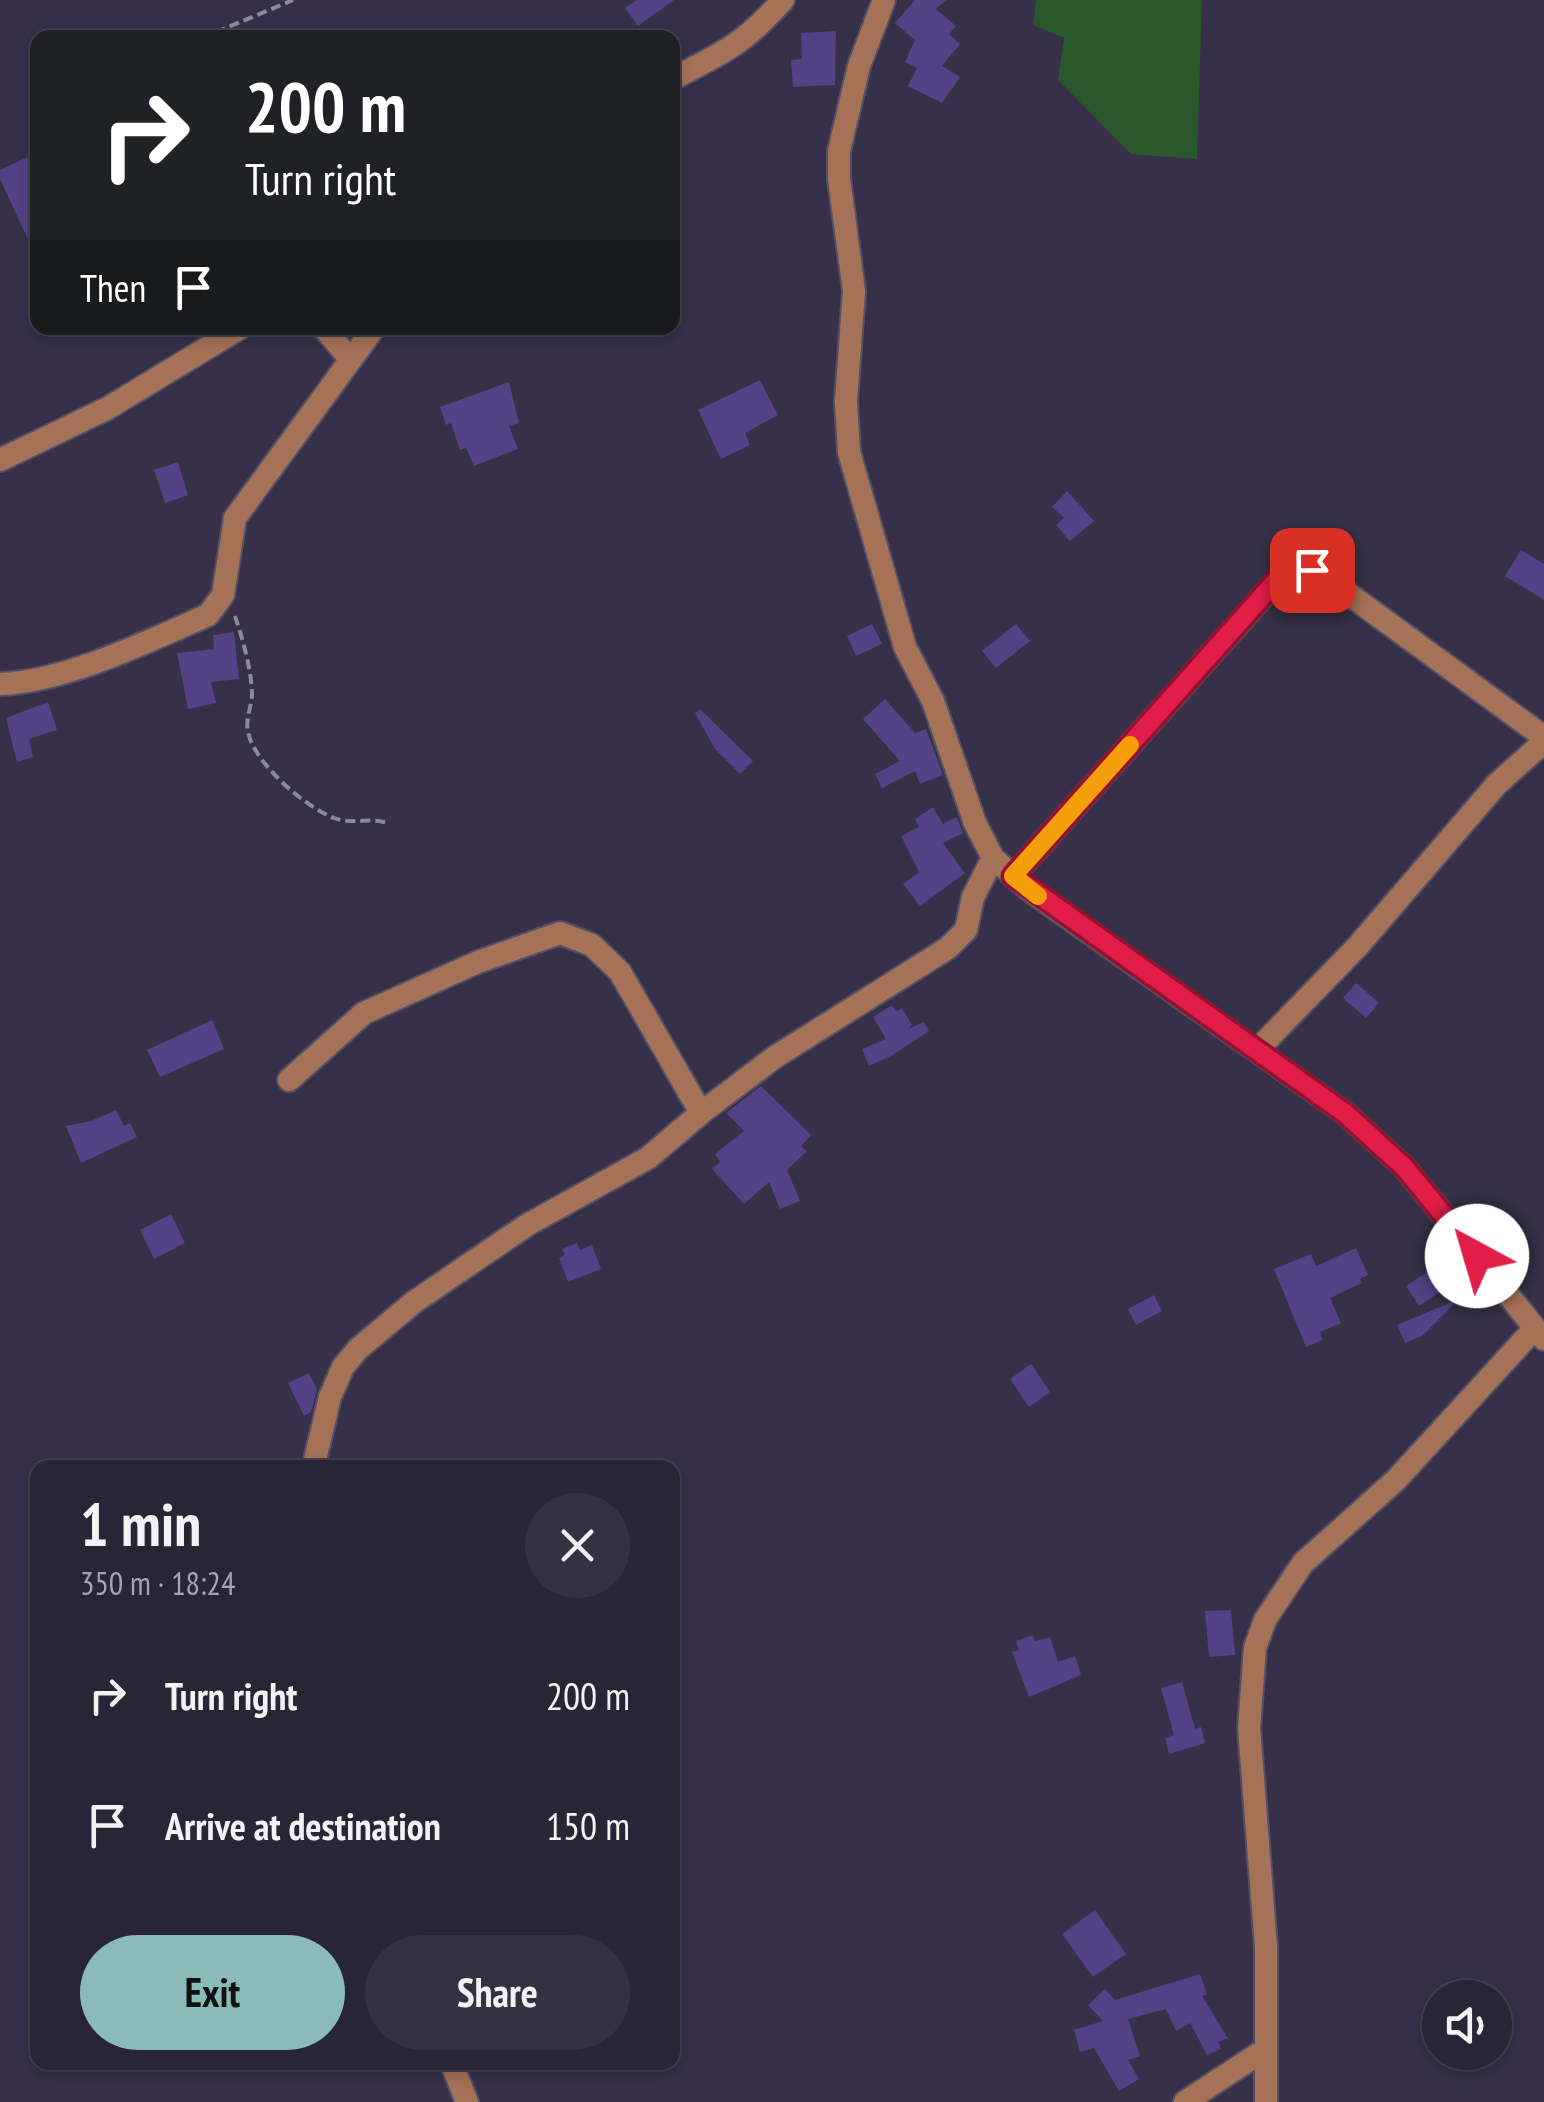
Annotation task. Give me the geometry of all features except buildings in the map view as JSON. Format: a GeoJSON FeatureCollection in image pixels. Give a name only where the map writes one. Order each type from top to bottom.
{"type":"FeatureCollection","features":[{"type":"Feature","properties":{"kind":"street"},"geometry":{"type":"LineString","coordinates":[[680,74],[728,52],[756,31],[783,0]]}},
{"type":"Feature","properties":{"kind":"street"},"geometry":{"type":"LineString","coordinates":[[884,0],[859,66],[839,151],[854,291],[846,401],[849,452],[905,647],[933,701],[975,823],[993,858],[1013,876],[1346,1114],[1405,1168],[1539,1333],[1396,1480],[1304,1564],[1265,1620],[1250,1679],[1249,1728],[1266,1947],[1266,2102]]}},
{"type":"Feature","properties":{"kind":"street"},"geometry":{"type":"LineString","coordinates":[[0,460],[108,408],[228,335]]}},
{"type":"Feature","properties":{"kind":"street"},"geometry":{"type":"LineString","coordinates":[[330,335],[350,360]]}},
{"type":"Feature","properties":{"kind":"street"},"geometry":{"type":"LineString","coordinates":[[0,684],[30,681],[132,648],[208,615],[223,595],[235,518],[369,335]]}},
{"type":"Feature","properties":{"kind":"street"},"geometry":{"type":"LineString","coordinates":[[1013,876],[1282,574],[1294,567],[1312,570],[1339,587],[1544,739],[1497,784],[1357,947],[1258,1049]]}},
{"type":"Feature","properties":{"kind":"street"},"geometry":{"type":"LineString","coordinates":[[316,1460],[330,1397],[343,1367],[358,1349],[414,1302],[527,1225],[648,1158],[775,1057],[948,948],[966,930],[974,897],[993,858]]}},
{"type":"Feature","properties":{"kind":"street"},"geometry":{"type":"LineString","coordinates":[[289,1080],[364,1014],[478,962],[560,934],[592,945],[620,972],[702,1114]]}},
{"type":"Feature","properties":{"kind":"street"},"geometry":{"type":"LineString","coordinates":[[1185,2102],[1266,2049]]}},
{"type":"Feature","properties":{"kind":"street"},"geometry":{"type":"LineString","coordinates":[[454,2070],[467,2102]]}},
{"type":"Feature","properties":{"kind":"path"},"geometry":{"type":"LineString","coordinates":[[221,30],[293,0]]}},
{"type":"Feature","properties":{"kind":"path"},"geometry":{"type":"LineString","coordinates":[[223,595],[236,619],[251,677],[247,723],[256,751],[308,805],[348,822],[376,819],[387,823]]}},
{"type":"Feature","properties":{"kind":"green space"},"geometry":{"type":"Polygon","coordinates":[[[1036,0],[1202,0],[1197,159],[1131,154],[1058,80],[1064,38],[1033,25],[1036,0]]]}},
{"type":"Feature","properties":{"kind":"slow traffic"},"geometry":{"type":"LineString","coordinates":[[1038,896],[1013,876],[1130,745]]}},
{"type":"Feature","properties":{"kind":"route"},"geometry":{"type":"LineString","coordinates":[[1312,570],[1294,567],[1282,574],[1013,876],[1346,1114],[1405,1168],[1477,1256]]}}]}
